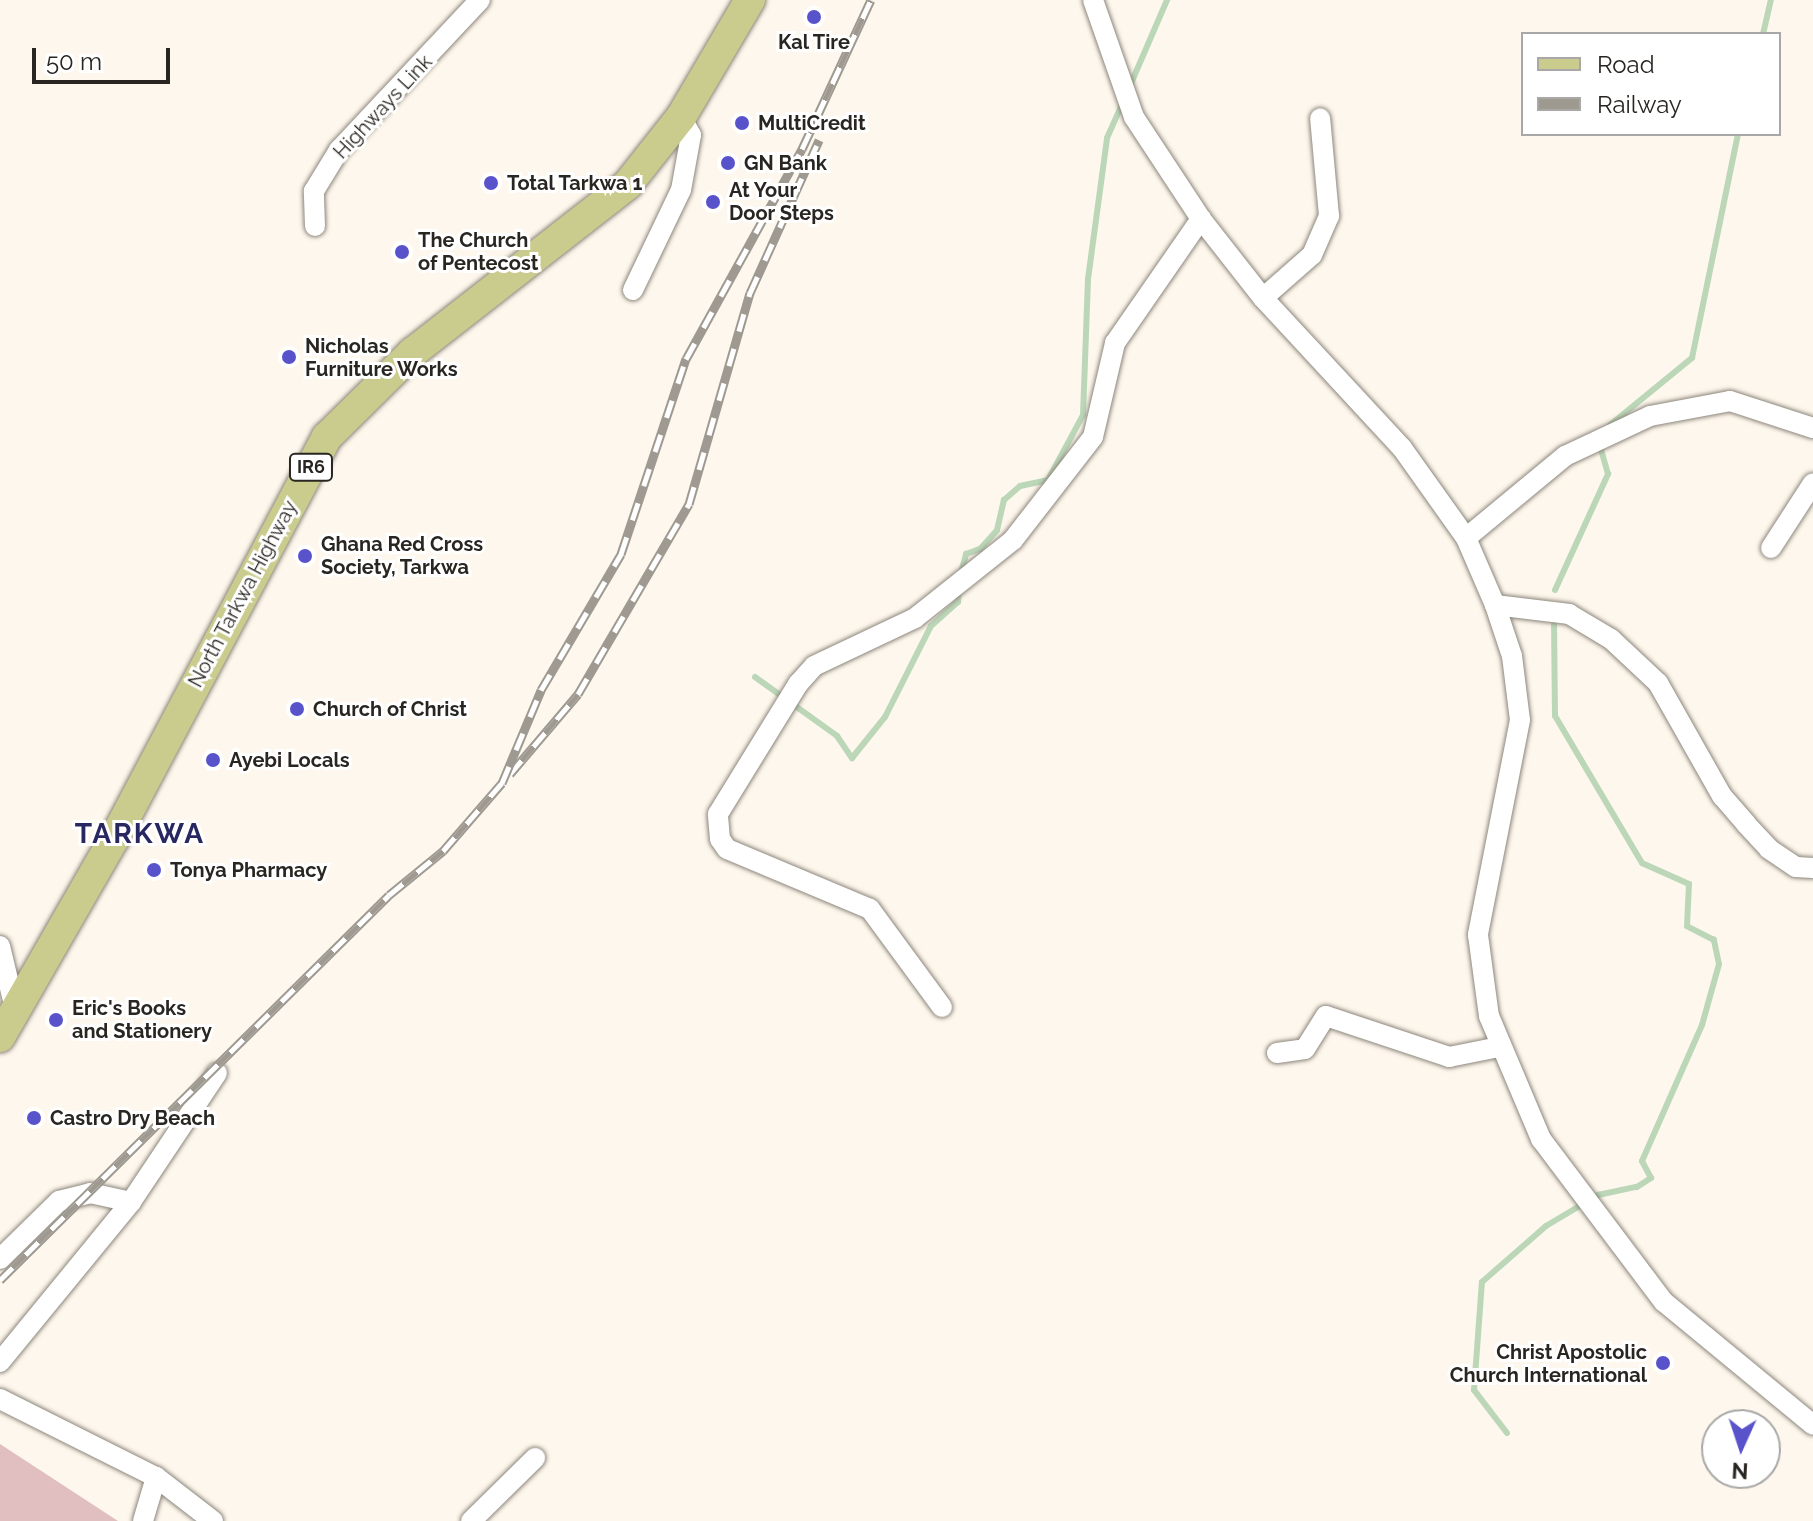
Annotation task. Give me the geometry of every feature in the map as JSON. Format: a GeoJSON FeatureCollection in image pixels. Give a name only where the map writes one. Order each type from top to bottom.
{"type":"FeatureCollection","features":[{"type":"Feature","properties":{"kind":"main road","name":"North Tarkwa Highway"},"geometry":{"type":"LineString","coordinates":[[8,1025],[327,437],[412,353],[628,184],[681,117],[750,0]]}},
{"type":"Feature","properties":{"kind":"street","name":"Highways Link"},"geometry":{"type":"LineString","coordinates":[[315,226],[314,191],[339,150],[480,0]]}},
{"type":"Feature","properties":{"kind":"street"},"geometry":{"type":"LineString","coordinates":[[1093,0],[1134,117],[1201,219],[1263,298],[1349,386],[1466,538],[1495,605],[1512,656],[1520,720],[1478,935],[1489,1016],[1499,1047],[1541,1139],[1581,1195],[1683,1322],[1813,1425]]}},
{"type":"Feature","properties":{"kind":"street"},"geometry":{"type":"LineString","coordinates":[[633,290],[681,190],[691,135],[681,117]]}},
{"type":"Feature","properties":{"kind":"street"},"geometry":{"type":"LineString","coordinates":[[1263,298],[1312,255],[1329,216],[1320,118]]}},
{"type":"Feature","properties":{"kind":"street"},"geometry":{"type":"LineString","coordinates":[[942,1007],[870,909],[850,896],[727,849],[720,839],[718,814],[798,684],[814,666],[915,618],[1013,540],[1093,437],[1115,343],[1201,219]]}},
{"type":"Feature","properties":{"kind":"street"},"geometry":{"type":"LineString","coordinates":[[1466,538],[1565,456],[1650,416],[1730,401],[1813,428]]}},
{"type":"Feature","properties":{"kind":"street"},"geometry":{"type":"LineString","coordinates":[[1771,548],[1813,483]]}},
{"type":"Feature","properties":{"kind":"street"},"geometry":{"type":"LineString","coordinates":[[1495,605],[1569,614],[1611,639],[1658,683],[1722,796],[1746,824],[1769,849],[1796,867],[1813,868]]}},
{"type":"Feature","properties":{"kind":"street"},"geometry":{"type":"LineString","coordinates":[[0,946],[8,1025]]}},
{"type":"Feature","properties":{"kind":"street"},"geometry":{"type":"LineString","coordinates":[[1277,1053],[1305,1049],[1326,1016],[1449,1057],[1499,1047]]}},
{"type":"Feature","properties":{"kind":"street"},"geometry":{"type":"LineString","coordinates":[[0,1362],[131,1202],[217,1073]]}},
{"type":"Feature","properties":{"kind":"street"},"geometry":{"type":"LineString","coordinates":[[0,1259],[59,1201],[90,1193],[131,1202]]}},
{"type":"Feature","properties":{"kind":"street"},"geometry":{"type":"LineString","coordinates":[[0,1399],[156,1477],[213,1521]]}},
{"type":"Feature","properties":{"kind":"street"},"geometry":{"type":"LineString","coordinates":[[471,1521],[535,1458]]}},
{"type":"Feature","properties":{"kind":"street"},"geometry":{"type":"LineString","coordinates":[[143,1521],[156,1477]]}},
{"type":"Feature","properties":{"kind":"shaded area"},"geometry":{"type":"Polygon","coordinates":[[[0,1444],[118,1521],[0,1521],[0,1444]]]}},
{"type":"Feature","properties":{"kind":"waterway"},"geometry":{"type":"LineString","coordinates":[[1129,88],[1167,0]]}},
{"type":"Feature","properties":{"kind":"waterway"},"geometry":{"type":"LineString","coordinates":[[1763,32],[1771,0]]}},
{"type":"Feature","properties":{"kind":"waterway"},"geometry":{"type":"LineString","coordinates":[[961,573],[966,554],[980,549],[997,530],[1004,500],[1020,486],[1048,480],[1083,415],[1088,279],[1107,138],[1123,102]]}},
{"type":"Feature","properties":{"kind":"waterway"},"geometry":{"type":"LineString","coordinates":[[1610,425],[1692,358],[1738,136]]}},
{"type":"Feature","properties":{"kind":"waterway"},"geometry":{"type":"LineString","coordinates":[[1555,590],[1608,474],[1599,442]]}},
{"type":"Feature","properties":{"kind":"waterway"},"geometry":{"type":"LineString","coordinates":[[755,677],[837,736],[852,758],[885,717],[931,626],[958,602],[959,588]]}},
{"type":"Feature","properties":{"kind":"waterway"},"geometry":{"type":"LineString","coordinates":[[1507,1433],[1474,1390],[1482,1282],[1546,1226],[1598,1195],[1637,1187],[1651,1178],[1642,1161],[1702,1025],[1719,964],[1714,940],[1687,926],[1689,884],[1642,863],[1555,716],[1554,625]]}},
{"type":"Feature","properties":{"kind":"railway"},"geometry":{"type":"LineString","coordinates":[[0,1280],[389,895],[443,851],[502,783],[541,690],[621,554],[686,359],[802,149],[871,0]]}},
{"type":"Feature","properties":{"kind":"railway"},"geometry":{"type":"LineString","coordinates":[[510,774],[578,694],[689,504],[750,293],[819,140]]}},
{"type":"Feature","properties":{"kind":"place","name":"Kal Tire"},"geometry":{"type":"Point","coordinates":[814,17]}},
{"type":"Feature","properties":{"kind":"place","name":"MultiCredit"},"geometry":{"type":"Point","coordinates":[742,123]}},
{"type":"Feature","properties":{"kind":"place","name":"GN Bank"},"geometry":{"type":"Point","coordinates":[728,163]}},
{"type":"Feature","properties":{"kind":"place","name":"Total Tarkwa 1"},"geometry":{"type":"Point","coordinates":[491,183]}},
{"type":"Feature","properties":{"kind":"place","name":"At Your Door Steps"},"geometry":{"type":"Point","coordinates":[713,202]}},
{"type":"Feature","properties":{"kind":"place","name":"The Church of Pentecost"},"geometry":{"type":"Point","coordinates":[402,252]}},
{"type":"Feature","properties":{"kind":"place","name":"Nicholas Furniture Works"},"geometry":{"type":"Point","coordinates":[289,357]}},
{"type":"Feature","properties":{"kind":"place","name":"Ghana Red Cross Society, Tarkwa"},"geometry":{"type":"Point","coordinates":[305,556]}},
{"type":"Feature","properties":{"kind":"place","name":"Church of Christ"},"geometry":{"type":"Point","coordinates":[297,709]}},
{"type":"Feature","properties":{"kind":"place","name":"Ayebi Locals"},"geometry":{"type":"Point","coordinates":[213,760]}},
{"type":"Feature","properties":{"kind":"place","name":"Tonya Pharmacy"},"geometry":{"type":"Point","coordinates":[154,870]}},
{"type":"Feature","properties":{"kind":"place","name":"Eric's Books and Stationery"},"geometry":{"type":"Point","coordinates":[56,1020]}},
{"type":"Feature","properties":{"kind":"place","name":"Castro Dry Beach"},"geometry":{"type":"Point","coordinates":[34,1118]}},
{"type":"Feature","properties":{"kind":"place","name":"Christ Apostolic Church International"},"geometry":{"type":"Point","coordinates":[1663,1363]}},
{"type":"Feature","properties":{"kind":"district","name":"TARKWA"},"geometry":{"type":"Point","coordinates":[140,834]}}]}
